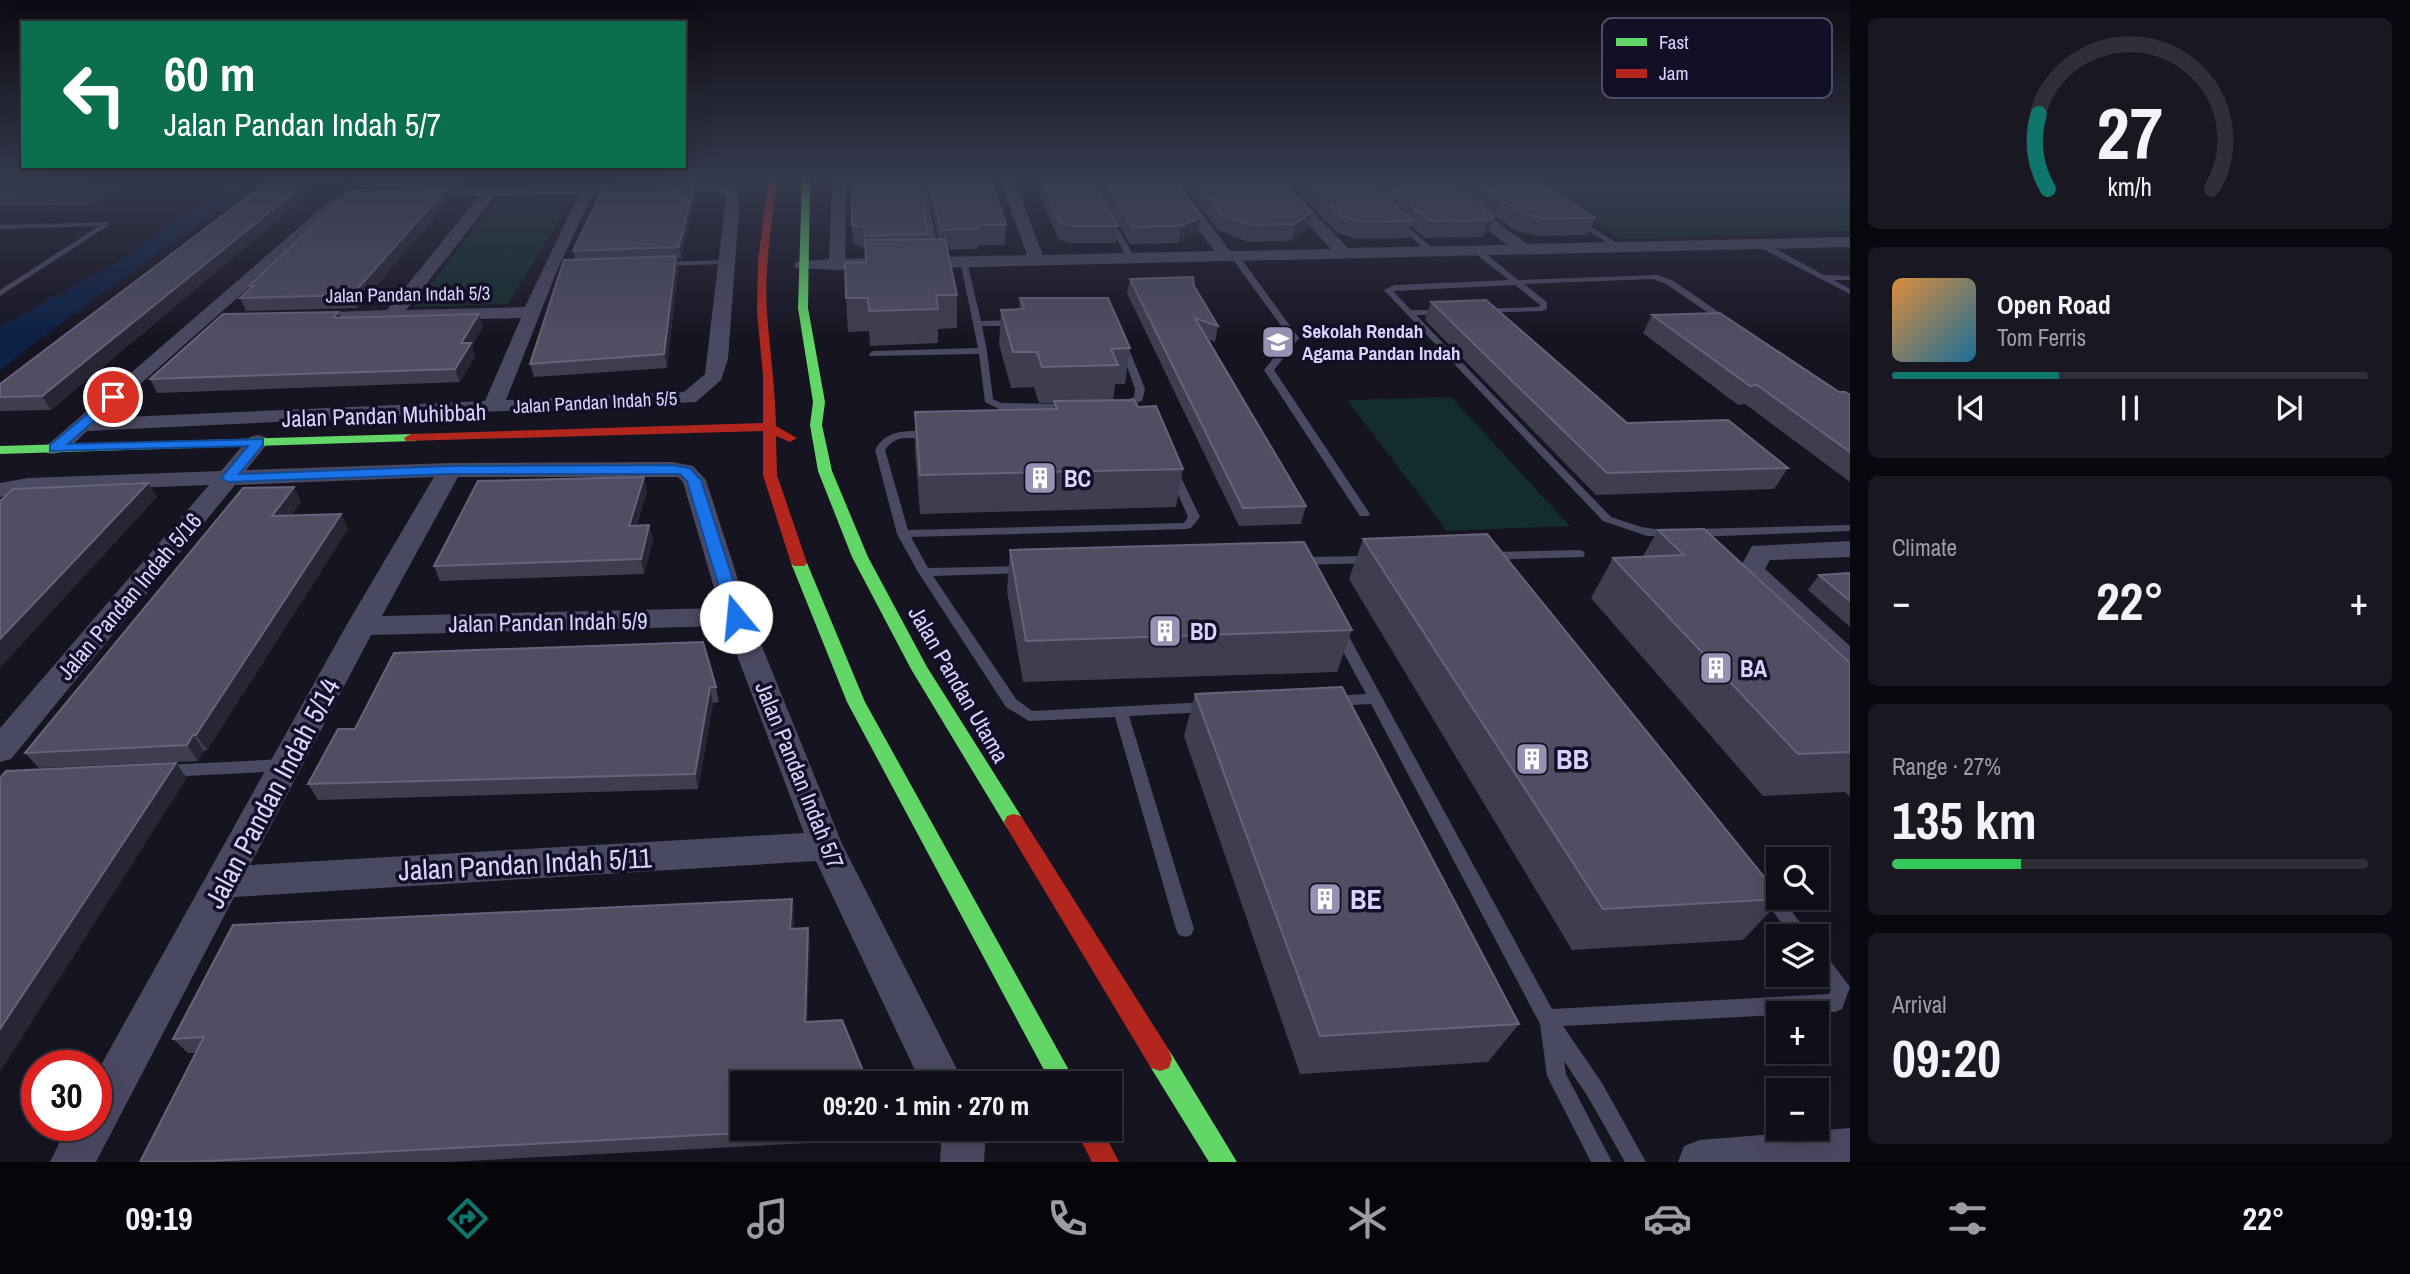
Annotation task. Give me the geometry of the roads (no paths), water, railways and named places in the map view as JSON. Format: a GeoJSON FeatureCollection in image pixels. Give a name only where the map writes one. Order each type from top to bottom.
{"type":"FeatureCollection","features":[{"type":"Feature","properties":{"kind":"main road"},"geometry":{"type":"LineString","coordinates":[[766,233],[762,312],[769,375],[770,475],[817,611],[856,702],[1057,1071]]}},
{"type":"Feature","properties":{"kind":"main road","name":"Jalan Pandan Utama"},"geometry":{"type":"LineString","coordinates":[[803,233],[803,308],[819,402],[816,425],[825,471],[860,557],[920,669],[1224,1162]]}},
{"type":"Feature","properties":{"kind":"main road"},"geometry":{"type":"LineString","coordinates":[[757,394],[769,375]]}},
{"type":"Feature","properties":{"kind":"main road"},"geometry":{"type":"LineString","coordinates":[[769,427],[819,402]]}},
{"type":"Feature","properties":{"kind":"main road"},"geometry":{"type":"LineString","coordinates":[[688,429],[735,410]]}},
{"type":"Feature","properties":{"kind":"main road"},"geometry":{"type":"LineString","coordinates":[[769,427],[803,447],[825,471]]}},
{"type":"Feature","properties":{"kind":"main road","name":"Jalan Pandan Muhibbah"},"geometry":{"type":"LineString","coordinates":[[0,450],[769,427]]}},
{"type":"Feature","properties":{"kind":"main road"},"geometry":{"type":"LineString","coordinates":[[688,429],[732,445]]}},
{"type":"Feature","properties":{"kind":"main road"},"geometry":{"type":"LineString","coordinates":[[751,456],[770,475]]}},
{"type":"Feature","properties":{"kind":"main road"},"geometry":{"type":"LineString","coordinates":[[1095,1141],[1106,1162]]}},
{"type":"Feature","properties":{"kind":"street"},"geometry":{"type":"LineString","coordinates":[[55,448],[301,233]]}},
{"type":"Feature","properties":{"kind":"street"},"geometry":{"type":"LineString","coordinates":[[392,316],[457,233]]}},
{"type":"Feature","properties":{"kind":"street"},"geometry":{"type":"LineString","coordinates":[[494,407],[531,312],[557,268],[571,233]]}},
{"type":"Feature","properties":{"kind":"street"},"geometry":{"type":"LineString","coordinates":[[688,398],[714,376],[718,359],[729,233]]}},
{"type":"Feature","properties":{"kind":"street"},"geometry":{"type":"LineString","coordinates":[[837,265],[838,233]]}},
{"type":"Feature","properties":{"kind":"street"},"geometry":{"type":"LineString","coordinates":[[1027,233],[1037,260]]}},
{"type":"Feature","properties":{"kind":"street"},"geometry":{"type":"LineString","coordinates":[[1213,233],[1230,255]]}},
{"type":"Feature","properties":{"kind":"street"},"geometry":{"type":"LineString","coordinates":[[1325,233],[1344,253]]}},
{"type":"Feature","properties":{"kind":"street"},"geometry":{"type":"LineString","coordinates":[[1502,233],[1523,249]]}},
{"type":"Feature","properties":{"kind":"street"},"geometry":{"type":"LineString","coordinates":[[802,265],[1850,242]]}},
{"type":"Feature","properties":{"kind":"street","name":"Jalan Pandan Indah 5/3"},"geometry":{"type":"LineString","coordinates":[[283,318],[531,312]]}},
{"type":"Feature","properties":{"kind":"street"},"geometry":{"type":"LineString","coordinates":[[201,320],[229,320]]}},
{"type":"Feature","properties":{"kind":"street","name":"Jalan Pandan Indah 5/5"},"geometry":{"type":"LineString","coordinates":[[81,425],[688,398]]}},
{"type":"Feature","properties":{"kind":"street","name":"Jalan Pandan Indah 5/16"},"geometry":{"type":"LineString","coordinates":[[0,750],[258,442]]}},
{"type":"Feature","properties":{"kind":"street","name":"Jalan Pandan Indah 5/7"},"geometry":{"type":"LineString","coordinates":[[0,490],[28,485],[450,470],[685,471],[694,480],[736,617],[826,846],[937,1071]]}},
{"type":"Feature","properties":{"kind":"street","name":"Jalan Pandan Indah 5/14"},"geometry":{"type":"LineString","coordinates":[[112,1088],[288,765],[360,626],[450,470]]}},
{"type":"Feature","properties":{"kind":"street"},"geometry":{"type":"LineString","coordinates":[[1850,549],[1761,552],[1751,571],[1850,662]]}},
{"type":"Feature","properties":{"kind":"street","name":"Jalan Pandan Indah 5/9"},"geometry":{"type":"LineString","coordinates":[[360,626],[736,617]]}},
{"type":"Feature","properties":{"kind":"street","name":"Jalan Pandan Indah 5/11"},"geometry":{"type":"LineString","coordinates":[[225,881],[826,846]]}},
{"type":"Feature","properties":{"kind":"street"},"geometry":{"type":"LineString","coordinates":[[72,1162],[83,1141]]}},
{"type":"Feature","properties":{"kind":"street"},"geometry":{"type":"LineString","coordinates":[[962,1162],[963,1141]]}},
{"type":"Feature","properties":{"kind":"street"},"geometry":{"type":"LineString","coordinates":[[1700,1162],[1850,1150]]}},
{"type":"Feature","properties":{"kind":"lane"},"geometry":{"type":"LineString","coordinates":[[0,294],[93,233]]}},
{"type":"Feature","properties":{"kind":"lane"},"geometry":{"type":"LineString","coordinates":[[931,233],[936,262]]}},
{"type":"Feature","properties":{"kind":"lane"},"geometry":{"type":"LineString","coordinates":[[1117,233],[1131,258]]}},
{"type":"Feature","properties":{"kind":"lane"},"geometry":{"type":"LineString","coordinates":[[1411,233],[1431,251]]}},
{"type":"Feature","properties":{"kind":"lane"},"geometry":{"type":"LineString","coordinates":[[1598,233],[1619,247]]}},
{"type":"Feature","properties":{"kind":"lane"},"geometry":{"type":"LineString","coordinates":[[1760,244],[1850,292]]}},
{"type":"Feature","properties":{"kind":"lane"},"geometry":{"type":"LineString","coordinates":[[1476,250],[1544,304],[1543,309],[1476,311]]}},
{"type":"Feature","properties":{"kind":"lane"},"geometry":{"type":"LineString","coordinates":[[1230,255],[1295,338],[1269,370],[1364,514]]}},
{"type":"Feature","properties":{"kind":"lane"},"geometry":{"type":"LineString","coordinates":[[658,264],[726,262]]}},
{"type":"Feature","properties":{"kind":"lane"},"geometry":{"type":"LineString","coordinates":[[963,262],[983,351],[988,400],[999,407],[1085,407]]}},
{"type":"Feature","properties":{"kind":"lane"},"geometry":{"type":"LineString","coordinates":[[1821,276],[1850,278]]}},
{"type":"Feature","properties":{"kind":"lane"},"geometry":{"type":"LineString","coordinates":[[1737,328],[1669,282],[1654,277],[1388,289],[1607,519],[1631,529],[1654,534],[1850,528]]}},
{"type":"Feature","properties":{"kind":"lane"},"geometry":{"type":"LineString","coordinates":[[1409,313],[1449,312]]}},
{"type":"Feature","properties":{"kind":"lane"},"geometry":{"type":"LineString","coordinates":[[977,324],[1031,323]]}},
{"type":"Feature","properties":{"kind":"lane"},"geometry":{"type":"LineString","coordinates":[[1111,406],[1123,406],[1139,399],[1140,389],[1118,332]]}},
{"type":"Feature","properties":{"kind":"lane"},"geometry":{"type":"LineString","coordinates":[[873,354],[983,351]]}},
{"type":"Feature","properties":{"kind":"lane"},"geometry":{"type":"LineString","coordinates":[[947,434],[893,435],[884,441],[880,450],[903,534],[924,572],[1011,703],[1029,716],[1214,707]]}},
{"type":"Feature","properties":{"kind":"lane"},"geometry":{"type":"LineString","coordinates":[[903,534],[1187,526],[1194,517],[1168,460]]}},
{"type":"Feature","properties":{"kind":"lane"},"geometry":{"type":"LineString","coordinates":[[1477,557],[1508,561],[1579,554]]}},
{"type":"Feature","properties":{"kind":"lane"},"geometry":{"type":"LineString","coordinates":[[1300,565],[1383,559]]}},
{"type":"Feature","properties":{"kind":"lane"},"geometry":{"type":"LineString","coordinates":[[924,572],[1032,569]]}},
{"type":"Feature","properties":{"kind":"lane"},"geometry":{"type":"LineString","coordinates":[[1332,619],[1547,1018],[1595,1090],[1636,1162]]}},
{"type":"Feature","properties":{"kind":"lane"},"geometry":{"type":"LineString","coordinates":[[1321,702],[1375,699]]}},
{"type":"Feature","properties":{"kind":"lane"},"geometry":{"type":"LineString","coordinates":[[1121,712],[1185,929]]}},
{"type":"Feature","properties":{"kind":"lane"},"geometry":{"type":"LineString","coordinates":[[151,772],[288,765]]}},
{"type":"Feature","properties":{"kind":"lane"},"geometry":{"type":"LineString","coordinates":[[1759,882],[1792,924]]}},
{"type":"Feature","properties":{"kind":"lane"},"geometry":{"type":"LineString","coordinates":[[1547,1018],[1835,1003],[1841,987],[1829,972]]}},
{"type":"Feature","properties":{"kind":"lane"},"geometry":{"type":"LineString","coordinates":[[1547,1018],[1557,1076],[1602,1162]]}},
{"type":"Feature","properties":{"kind":"water"},"geometry":{"type":"Polygon","coordinates":[[[156,233],[187,233],[0,371],[0,326],[123,259],[156,233]]]}},
{"type":"Feature","properties":{"kind":"place","name":"Sekolah Rendah Agama Pandan Indah"},"geometry":{"type":"Point","coordinates":[1278,342]}},
{"type":"Feature","properties":{"kind":"place","name":"BC"},"geometry":{"type":"Point","coordinates":[1040,478]}},
{"type":"Feature","properties":{"kind":"place","name":"BD"},"geometry":{"type":"Point","coordinates":[1165,631]}},
{"type":"Feature","properties":{"kind":"place","name":"BA"},"geometry":{"type":"Point","coordinates":[1716,668]}},
{"type":"Feature","properties":{"kind":"place","name":"BB"},"geometry":{"type":"Point","coordinates":[1532,759]}},
{"type":"Feature","properties":{"kind":"place","name":"BE"},"geometry":{"type":"Point","coordinates":[1325,899]}}]}
